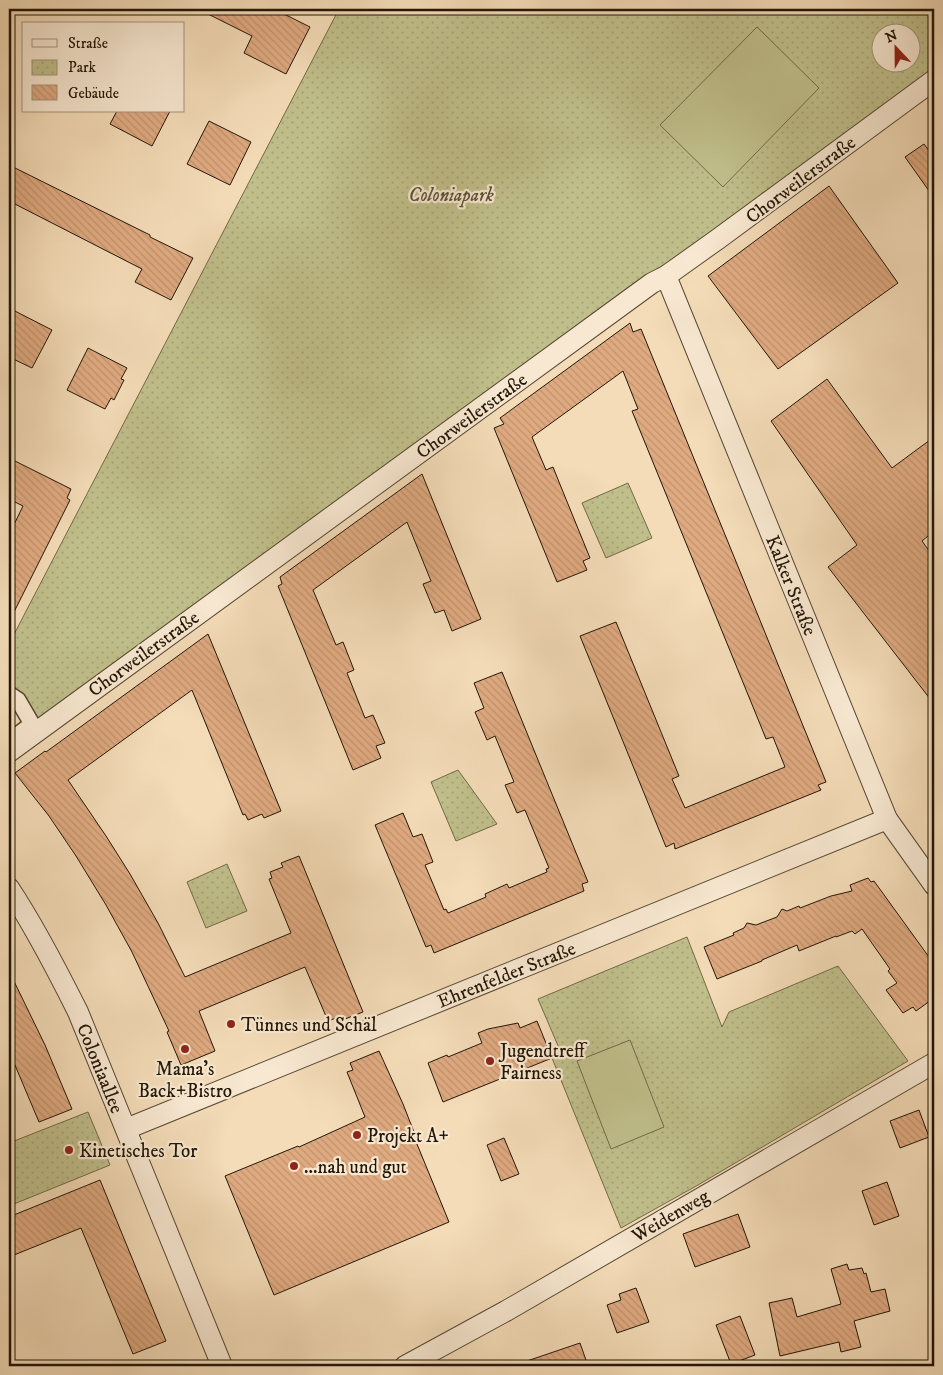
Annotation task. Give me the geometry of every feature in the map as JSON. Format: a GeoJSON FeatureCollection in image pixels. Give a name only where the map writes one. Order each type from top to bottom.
{"type":"FeatureCollection","features":[{"type":"Feature","properties":{"kind":"street","name":"Chorweilerstraße"},"geometry":{"type":"LineString","coordinates":[[9,752],[652,283],[666,276],[718,239],[934,80]]}},
{"type":"Feature","properties":{"kind":"street","name":"Kalker Straße"},"geometry":{"type":"LineString","coordinates":[[666,276],[887,819],[934,884]]}},
{"type":"Feature","properties":{"kind":"street"},"geometry":{"type":"LineString","coordinates":[[9,694],[18,700],[32,724],[9,742]]}},
{"type":"Feature","properties":{"kind":"street","name":"Ehrenfelder Straße"},"geometry":{"type":"LineString","coordinates":[[126,1129],[887,819]]}},
{"type":"Feature","properties":{"kind":"street","name":"Coloniaallee"},"geometry":{"type":"LineString","coordinates":[[9,888],[36,932],[74,1004],[222,1366]]}},
{"type":"Feature","properties":{"kind":"street","name":"Weidenweg"},"geometry":{"type":"LineString","coordinates":[[405,1366],[506,1311],[934,1063]]}},
{"type":"Feature","properties":{"kind":"green space","name":"Coloniapark"},"geometry":{"type":"Polygon","coordinates":[[[339,9],[934,9],[934,71],[32,724],[9,694],[9,644],[339,9]]]}},
{"type":"Feature","properties":{"kind":"green space"},"geometry":{"type":"Polygon","coordinates":[[[757,27],[819,88],[723,187],[660,125],[757,27]]]}},
{"type":"Feature","properties":{"kind":"green space"},"geometry":{"type":"Polygon","coordinates":[[[628,483],[652,538],[606,558],[582,503],[628,483]]]}},
{"type":"Feature","properties":{"kind":"green space"},"geometry":{"type":"Polygon","coordinates":[[[458,770],[497,824],[456,841],[431,782],[458,770]]]}},
{"type":"Feature","properties":{"kind":"green space"},"geometry":{"type":"Polygon","coordinates":[[[227,864],[247,911],[206,928],[187,882],[227,864]]]}},
{"type":"Feature","properties":{"kind":"green space"},"geometry":{"type":"Polygon","coordinates":[[[687,937],[722,1027],[729,1012],[838,966],[908,1061],[698,1185],[621,1228],[552,1058],[562,1055],[538,999],[687,937]]]}},
{"type":"Feature","properties":{"kind":"green space"},"geometry":{"type":"Polygon","coordinates":[[[630,1040],[664,1127],[611,1149],[577,1061],[630,1040]]]}},
{"type":"Feature","properties":{"kind":"green space"},"geometry":{"type":"Polygon","coordinates":[[[88,1112],[110,1165],[9,1206],[9,1143],[88,1112]]]}},
{"type":"Feature","properties":{"kind":"building"},"geometry":{"type":"Polygon","coordinates":[[[198,9],[274,9],[310,27],[286,74],[244,53],[252,36],[198,9]]]}},
{"type":"Feature","properties":{"kind":"building"},"geometry":{"type":"Polygon","coordinates":[[[116,112],[169,112],[152,146],[110,124],[116,112]]]}},
{"type":"Feature","properties":{"kind":"building"},"geometry":{"type":"Polygon","coordinates":[[[209,121],[251,142],[230,185],[187,164],[209,121]]]}},
{"type":"Feature","properties":{"kind":"building"},"geometry":{"type":"Polygon","coordinates":[[[924,144],[934,158],[934,198],[905,157],[924,144]]]}},
{"type":"Feature","properties":{"kind":"building"},"geometry":{"type":"Polygon","coordinates":[[[9,165],[193,258],[171,300],[135,282],[142,269],[9,201],[9,165]]]}},
{"type":"Feature","properties":{"kind":"building"},"geometry":{"type":"Polygon","coordinates":[[[829,186],[898,283],[778,369],[708,276],[829,186]]]}},
{"type":"Feature","properties":{"kind":"building"},"geometry":{"type":"Polygon","coordinates":[[[9,308],[52,330],[32,368],[9,357],[9,308]]]}},
{"type":"Feature","properties":{"kind":"building"},"geometry":{"type":"Polygon","coordinates":[[[630,323],[633,332],[641,329],[826,782],[818,785],[821,790],[675,849],[674,843],[666,847],[580,636],[616,622],[679,776],[672,779],[685,808],[785,767],[773,737],[766,739],[632,411],[638,409],[623,371],[532,437],[546,470],[553,467],[590,558],[583,561],[587,570],[557,582],[494,428],[504,424],[500,418],[630,323]]]}},
{"type":"Feature","properties":{"kind":"building"},"geometry":{"type":"Polygon","coordinates":[[[88,348],[127,368],[121,379],[124,380],[114,400],[111,398],[105,409],[67,390],[88,348]]]}},
{"type":"Feature","properties":{"kind":"building"},"geometry":{"type":"Polygon","coordinates":[[[827,379],[892,468],[934,437],[934,531],[922,541],[934,558],[934,704],[828,567],[857,545],[771,421],[827,379]]]}},
{"type":"Feature","properties":{"kind":"building"},"geometry":{"type":"Polygon","coordinates":[[[9,458],[71,489],[67,498],[70,500],[9,622],[9,535],[23,506],[9,499],[9,458]]]}},
{"type":"Feature","properties":{"kind":"building"},"geometry":{"type":"Polygon","coordinates":[[[422,474],[481,619],[452,631],[444,610],[435,613],[423,584],[431,581],[407,522],[313,590],[336,645],[343,642],[354,670],[347,673],[365,718],[373,715],[385,743],[376,746],[381,758],[353,770],[278,586],[282,584],[280,577],[422,474]]]}},
{"type":"Feature","properties":{"kind":"building"},"geometry":{"type":"Polygon","coordinates":[[[208,634],[281,811],[264,818],[262,814],[248,820],[245,814],[243,815],[192,690],[68,780],[130,874],[158,923],[185,977],[291,933],[269,879],[272,878],[270,872],[283,867],[281,863],[299,856],[363,1012],[345,1019],[344,1015],[328,1021],[305,967],[199,1011],[215,1051],[181,1065],[167,1032],[169,1031],[132,952],[106,905],[49,816],[15,773],[208,634]]]}},
{"type":"Feature","properties":{"kind":"building"},"geometry":{"type":"Polygon","coordinates":[[[502,672],[588,882],[582,884],[584,891],[434,953],[431,945],[426,947],[375,825],[403,813],[413,837],[422,834],[433,862],[425,865],[444,910],[446,909],[448,913],[486,897],[485,894],[507,884],[509,888],[547,872],[546,869],[549,868],[525,810],[517,813],[505,785],[514,782],[495,736],[487,740],[475,712],[484,708],[474,683],[502,672]]]}},
{"type":"Feature","properties":{"kind":"building"},"geometry":{"type":"Polygon","coordinates":[[[868,878],[871,882],[874,881],[934,964],[934,998],[916,1011],[913,1007],[903,1013],[886,990],[897,983],[888,971],[890,969],[862,929],[855,934],[852,931],[799,951],[797,945],[717,979],[704,947],[734,935],[733,933],[744,928],[747,923],[756,925],[777,917],[782,909],[787,911],[799,906],[800,908],[831,896],[852,891],[850,885],[868,878]]]}},
{"type":"Feature","properties":{"kind":"building"},"geometry":{"type":"Polygon","coordinates":[[[9,971],[45,1045],[72,1109],[39,1122],[9,1051],[9,971]]]}},
{"type":"Feature","properties":{"kind":"building","name":"Jugendtreff Fairness"},"geometry":{"type":"Polygon","coordinates":[[[537,1021],[552,1058],[443,1102],[428,1063],[482,1043],[478,1033],[488,1029],[518,1023],[520,1028],[537,1021]]]}},
{"type":"Feature","properties":{"kind":"building"},"geometry":{"type":"Polygon","coordinates":[[[379,1051],[403,1104],[414,1132],[412,1132],[449,1222],[274,1295],[225,1176],[299,1147],[365,1117],[347,1072],[353,1070],[350,1063],[379,1051]]]}},
{"type":"Feature","properties":{"kind":"building"},"geometry":{"type":"Polygon","coordinates":[[[919,1110],[929,1137],[900,1148],[890,1121],[919,1110]]]}},
{"type":"Feature","properties":{"kind":"building"},"geometry":{"type":"Polygon","coordinates":[[[504,1138],[519,1174],[501,1181],[487,1145],[504,1138]]]}},
{"type":"Feature","properties":{"kind":"building"},"geometry":{"type":"Polygon","coordinates":[[[100,1180],[166,1341],[133,1354],[81,1228],[9,1257],[9,1217],[100,1180]]]}},
{"type":"Feature","properties":{"kind":"building"},"geometry":{"type":"Polygon","coordinates":[[[887,1182],[899,1216],[874,1225],[862,1191],[887,1182]]]}},
{"type":"Feature","properties":{"kind":"building"},"geometry":{"type":"Polygon","coordinates":[[[738,1214],[750,1247],[695,1267],[683,1234],[738,1214]]]}},
{"type":"Feature","properties":{"kind":"building"},"geometry":{"type":"Polygon","coordinates":[[[847,1264],[849,1270],[862,1268],[864,1274],[866,1273],[871,1292],[885,1289],[890,1311],[854,1321],[861,1347],[841,1352],[839,1342],[780,1356],[769,1303],[792,1298],[797,1317],[841,1304],[831,1269],[847,1264]]]}},
{"type":"Feature","properties":{"kind":"building"},"geometry":{"type":"Polygon","coordinates":[[[636,1288],[649,1322],[617,1333],[607,1305],[621,1300],[619,1294],[636,1288]]]}},
{"type":"Feature","properties":{"kind":"building"},"geometry":{"type":"Polygon","coordinates":[[[740,1316],[755,1355],[731,1364],[716,1325],[740,1316]]]}},
{"type":"Feature","properties":{"kind":"building"},"geometry":{"type":"Polygon","coordinates":[[[580,1343],[588,1366],[522,1366],[521,1363],[580,1343]]]}},
{"type":"Feature","properties":{"kind":"place","name":"Tünnes und Schäl"},"geometry":{"type":"Point","coordinates":[231,1024]}},
{"type":"Feature","properties":{"kind":"place","name":"Mama's Back+Bistro"},"geometry":{"type":"Point","coordinates":[185,1049]}},
{"type":"Feature","properties":{"kind":"place","name":"Jugendtreff Fairness"},"geometry":{"type":"Point","coordinates":[490,1061]}},
{"type":"Feature","properties":{"kind":"place","name":"Projekt A+"},"geometry":{"type":"Point","coordinates":[357,1135]}},
{"type":"Feature","properties":{"kind":"place","name":"Kinetisches Tor"},"geometry":{"type":"Point","coordinates":[69,1150]}},
{"type":"Feature","properties":{"kind":"place","name":"...nah und gut"},"geometry":{"type":"Point","coordinates":[294,1166]}}]}
